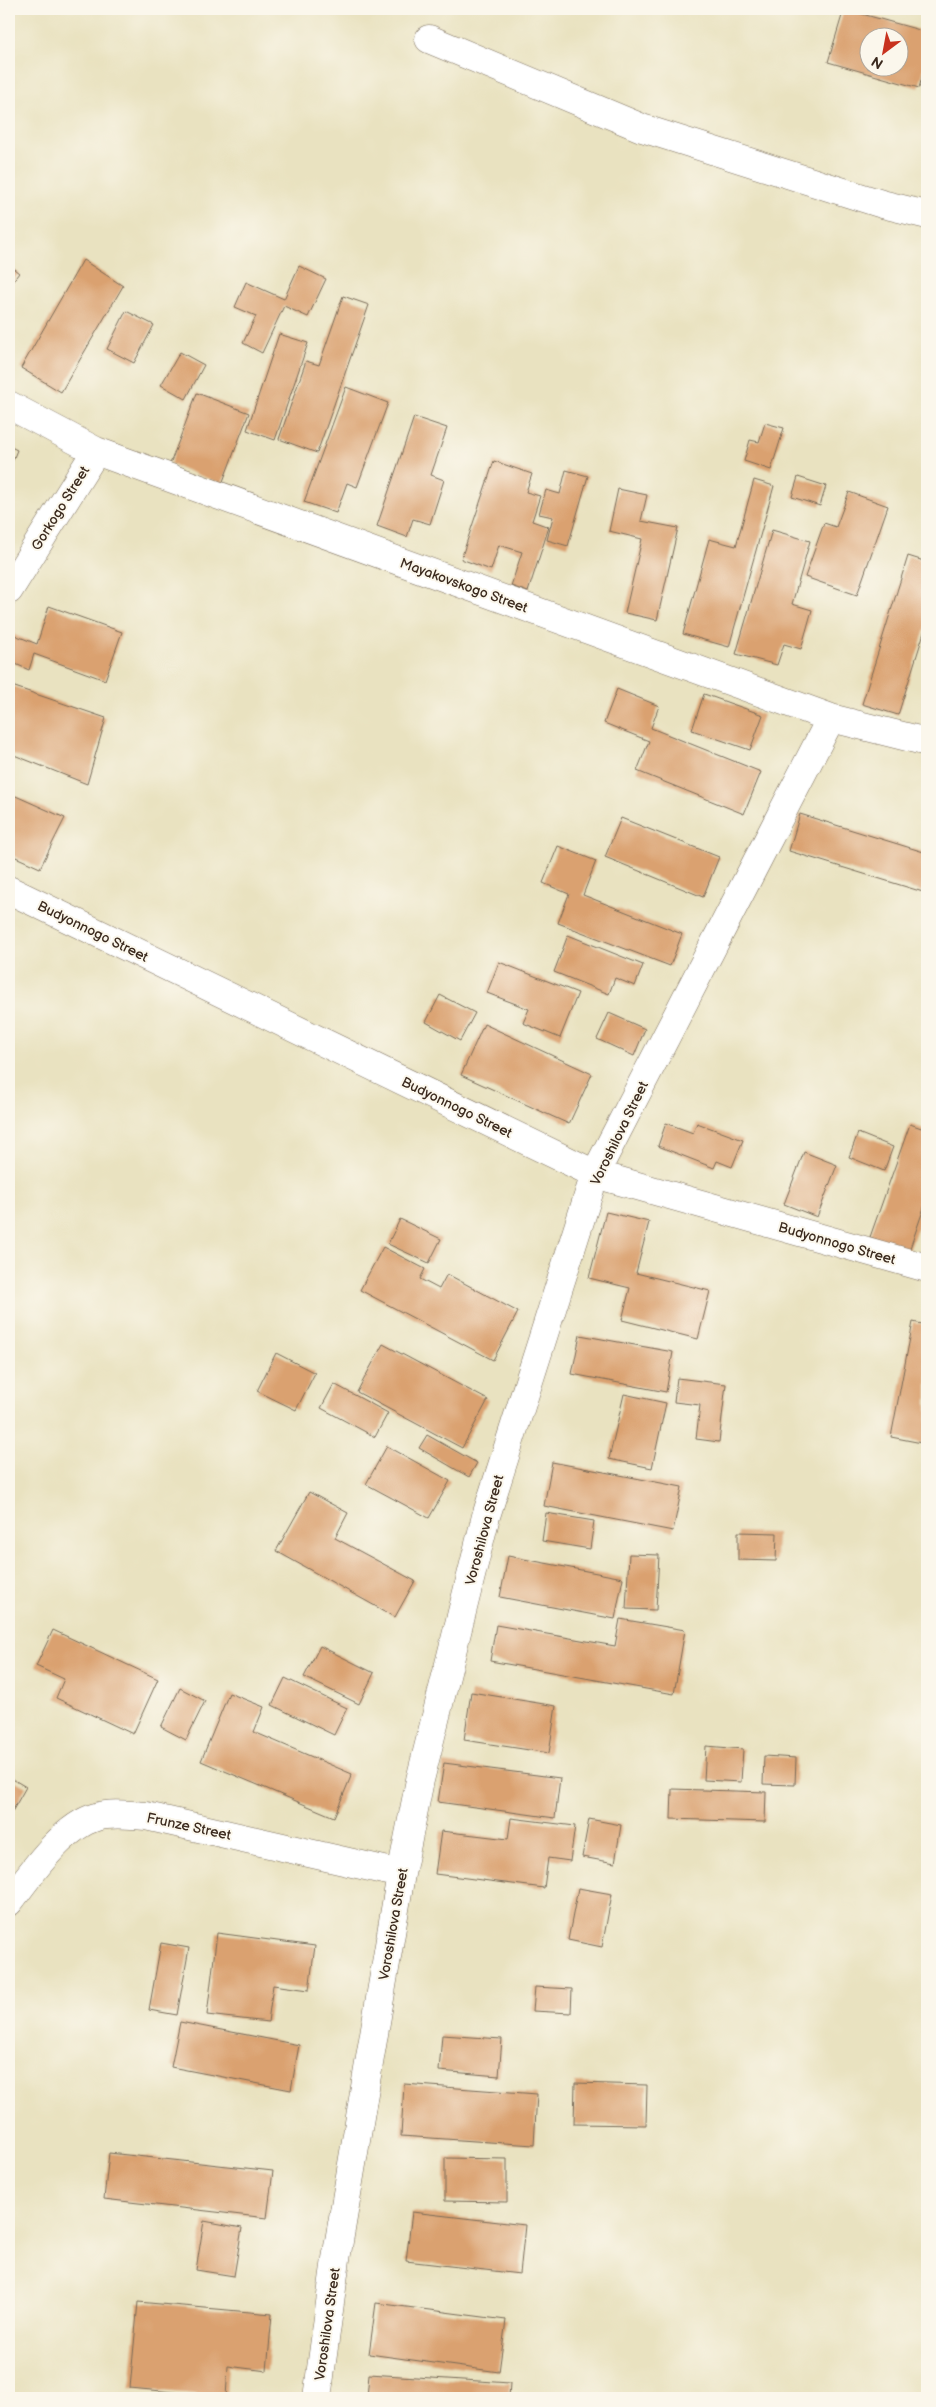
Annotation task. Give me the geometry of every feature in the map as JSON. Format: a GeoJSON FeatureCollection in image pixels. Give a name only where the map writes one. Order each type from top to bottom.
{"type":"FeatureCollection","features":[{"type":"Feature","properties":{"kind":"street"},"geometry":{"type":"LineString","coordinates":[[429,39],[642,128],[882,204],[927,215]]}},
{"type":"Feature","properties":{"kind":"street","name":"Mayakovskogo Street"},"geometry":{"type":"LineString","coordinates":[[9,405],[96,451],[831,718],[927,742]]}},
{"type":"Feature","properties":{"kind":"street","name":"Gorkogo Street"},"geometry":{"type":"LineString","coordinates":[[9,590],[96,451]]}},
{"type":"Feature","properties":{"kind":"street","name":"Voroshilova Street"},"geometry":{"type":"LineString","coordinates":[[317,2398],[336,2259],[401,1874],[420,1780],[486,1516],[596,1174],[831,718]]}},
{"type":"Feature","properties":{"kind":"street","name":"Budyonnogo Street"},"geometry":{"type":"LineString","coordinates":[[9,890],[596,1174],[927,1268]]}},
{"type":"Feature","properties":{"kind":"street","name":"Frunze Street"},"geometry":{"type":"LineString","coordinates":[[9,1902],[48,1851],[76,1828],[96,1817],[116,1815],[146,1816],[401,1874]]}},
{"type":"Feature","properties":{"kind":"building"},"geometry":{"type":"Polygon","coordinates":[[[844,9],[927,32],[927,58],[919,88],[884,78],[908,78],[908,28],[858,28],[858,71],[828,62],[844,9]]]}},
{"type":"Feature","properties":{"kind":"building"},"geometry":{"type":"Polygon","coordinates":[[[83,260],[123,286],[61,392],[21,368],[83,260]]]}},
{"type":"Feature","properties":{"kind":"building"},"geometry":{"type":"Polygon","coordinates":[[[9,265],[19,273],[9,286],[9,265]]]}},
{"type":"Feature","properties":{"kind":"building"},"geometry":{"type":"Polygon","coordinates":[[[299,266],[326,279],[308,317],[284,306],[262,353],[243,343],[256,316],[235,307],[246,282],[284,299],[299,266]]]}},
{"type":"Feature","properties":{"kind":"building"},"geometry":{"type":"Polygon","coordinates":[[[343,296],[369,305],[317,453],[279,439],[306,361],[319,365],[343,296]]]}},
{"type":"Feature","properties":{"kind":"building"},"geometry":{"type":"Polygon","coordinates":[[[126,311],[154,325],[134,363],[107,349],[126,311]]]}},
{"type":"Feature","properties":{"kind":"building"},"geometry":{"type":"Polygon","coordinates":[[[279,334],[308,343],[275,440],[247,430],[279,334]]]}},
{"type":"Feature","properties":{"kind":"building"},"geometry":{"type":"Polygon","coordinates":[[[180,352],[204,365],[186,399],[161,385],[180,352]]]}},
{"type":"Feature","properties":{"kind":"building"},"geometry":{"type":"Polygon","coordinates":[[[346,387],[388,403],[357,487],[347,483],[336,513],[304,502],[346,387]]]}},
{"type":"Feature","properties":{"kind":"building"},"geometry":{"type":"Polygon","coordinates":[[[197,393],[249,413],[222,484],[170,464],[197,393]]]}},
{"type":"Feature","properties":{"kind":"building"},"geometry":{"type":"Polygon","coordinates":[[[414,417],[447,428],[431,475],[444,480],[430,524],[413,519],[407,537],[377,526],[414,417]]]}},
{"type":"Feature","properties":{"kind":"building"},"geometry":{"type":"Polygon","coordinates":[[[765,423],[784,428],[771,470],[744,461],[750,440],[759,442],[765,423]]]}},
{"type":"Feature","properties":{"kind":"building"},"geometry":{"type":"Polygon","coordinates":[[[9,446],[17,450],[9,470],[9,446]]]}},
{"type":"Feature","properties":{"kind":"building"},"geometry":{"type":"Polygon","coordinates":[[[494,461],[532,474],[526,492],[540,496],[532,521],[549,527],[528,592],[511,586],[522,552],[499,545],[491,570],[461,559],[494,461]]]}},
{"type":"Feature","properties":{"kind":"building"},"geometry":{"type":"Polygon","coordinates":[[[566,470],[588,476],[568,546],[547,540],[553,517],[539,514],[546,490],[560,494],[566,470]]]}},
{"type":"Feature","properties":{"kind":"building"},"geometry":{"type":"Polygon","coordinates":[[[798,477],[826,486],[820,506],[792,497],[798,477]]]}},
{"type":"Feature","properties":{"kind":"building"},"geometry":{"type":"Polygon","coordinates":[[[754,480],[774,486],[729,647],[683,634],[709,539],[736,546],[754,480]]]}},
{"type":"Feature","properties":{"kind":"building"},"geometry":{"type":"Polygon","coordinates":[[[618,489],[647,495],[641,521],[678,528],[657,620],[625,613],[642,539],[609,531],[618,489]]]}},
{"type":"Feature","properties":{"kind":"building"},"geometry":{"type":"Polygon","coordinates":[[[849,492],[888,506],[857,595],[805,577],[824,523],[836,527],[849,492]]]}},
{"type":"Feature","properties":{"kind":"building"},"geometry":{"type":"Polygon","coordinates":[[[772,530],[810,541],[792,604],[812,610],[801,649],[784,644],[777,665],[736,654],[772,530]]]}},
{"type":"Feature","properties":{"kind":"building"},"geometry":{"type":"Polygon","coordinates":[[[908,556],[927,562],[927,623],[898,715],[862,704],[908,556]]]}},
{"type":"Feature","properties":{"kind":"building"},"geometry":{"type":"Polygon","coordinates":[[[49,606],[122,632],[105,680],[34,654],[29,670],[9,661],[12,634],[37,644],[49,606]]]}},
{"type":"Feature","properties":{"kind":"building"},"geometry":{"type":"Polygon","coordinates":[[[9,685],[106,718],[87,784],[9,753],[9,685]]]}},
{"type":"Feature","properties":{"kind":"building"},"geometry":{"type":"Polygon","coordinates":[[[617,689],[659,706],[651,728],[761,772],[744,814],[637,771],[649,741],[604,723],[617,689]]]}},
{"type":"Feature","properties":{"kind":"building"},"geometry":{"type":"Polygon","coordinates":[[[704,694],[763,715],[750,750],[692,730],[704,694]]]}},
{"type":"Feature","properties":{"kind":"building"},"geometry":{"type":"Polygon","coordinates":[[[9,793],[65,818],[40,868],[9,854],[9,793]]]}},
{"type":"Feature","properties":{"kind":"building"},"geometry":{"type":"Polygon","coordinates":[[[800,814],[927,853],[927,878],[923,892],[789,851],[800,814]]]}},
{"type":"Feature","properties":{"kind":"building"},"geometry":{"type":"Polygon","coordinates":[[[621,818],[719,857],[703,897],[605,857],[621,818]]]}},
{"type":"Feature","properties":{"kind":"building"},"geometry":{"type":"Polygon","coordinates":[[[558,846],[596,861],[583,895],[682,934],[670,966],[558,923],[569,894],[543,883],[558,846]]]}},
{"type":"Feature","properties":{"kind":"building"},"geometry":{"type":"Polygon","coordinates":[[[568,935],[643,965],[635,986],[615,978],[609,994],[554,972],[568,935]]]}},
{"type":"Feature","properties":{"kind":"building"},"geometry":{"type":"Polygon","coordinates":[[[499,962],[578,993],[560,1038],[523,1023],[529,1009],[487,993],[499,962]]]}},
{"type":"Feature","properties":{"kind":"building"},"geometry":{"type":"Polygon","coordinates":[[[440,995],[475,1013],[460,1041],[426,1022],[440,995]]]}},
{"type":"Feature","properties":{"kind":"building"},"geometry":{"type":"Polygon","coordinates":[[[609,1013],[645,1029],[634,1056],[597,1039],[609,1013]]]}},
{"type":"Feature","properties":{"kind":"building"},"geometry":{"type":"Polygon","coordinates":[[[484,1024],[592,1074],[569,1124],[461,1075],[484,1024]]]}},
{"type":"Feature","properties":{"kind":"building"},"geometry":{"type":"Polygon","coordinates":[[[666,1123],[693,1133],[697,1123],[743,1140],[732,1167],[717,1161],[714,1168],[658,1146],[666,1123]]]}},
{"type":"Feature","properties":{"kind":"building"},"geometry":{"type":"Polygon","coordinates":[[[910,1124],[927,1130],[927,1199],[909,1251],[870,1237],[910,1124]]]}},
{"type":"Feature","properties":{"kind":"building"},"geometry":{"type":"Polygon","coordinates":[[[858,1133],[893,1147],[884,1171],[849,1157],[858,1133]]]}},
{"type":"Feature","properties":{"kind":"building"},"geometry":{"type":"Polygon","coordinates":[[[804,1152],[837,1165],[817,1217],[784,1204],[804,1152]]]}},
{"type":"Feature","properties":{"kind":"building"},"geometry":{"type":"Polygon","coordinates":[[[606,1212],[649,1222],[636,1273],[710,1291],[698,1339],[622,1320],[630,1288],[589,1278],[606,1212]]]}},
{"type":"Feature","properties":{"kind":"building"},"geometry":{"type":"Polygon","coordinates":[[[400,1219],[441,1239],[429,1263],[388,1244],[400,1219]]]}},
{"type":"Feature","properties":{"kind":"building"},"geometry":{"type":"Polygon","coordinates":[[[383,1247],[425,1269],[420,1279],[439,1289],[447,1274],[518,1312],[493,1360],[360,1290],[383,1247]]]}},
{"type":"Feature","properties":{"kind":"building"},"geometry":{"type":"Polygon","coordinates":[[[913,1322],[927,1325],[927,1444],[891,1437],[913,1322]]]}},
{"type":"Feature","properties":{"kind":"building"},"geometry":{"type":"Polygon","coordinates":[[[580,1335],[673,1352],[666,1392],[572,1374],[580,1335]]]}},
{"type":"Feature","properties":{"kind":"building"},"geometry":{"type":"Polygon","coordinates":[[[383,1344],[488,1400],[462,1448],[357,1392],[383,1344]]]}},
{"type":"Feature","properties":{"kind":"building"},"geometry":{"type":"Polygon","coordinates":[[[276,1353],[315,1373],[296,1410],[257,1391],[276,1353]]]}},
{"type":"Feature","properties":{"kind":"building"},"geometry":{"type":"Polygon","coordinates":[[[677,1378],[726,1384],[719,1442],[696,1439],[700,1405],[674,1402],[677,1378]]]}},
{"type":"Feature","properties":{"kind":"building"},"geometry":{"type":"Polygon","coordinates":[[[334,1384],[388,1413],[375,1437],[321,1408],[334,1384]]]}},
{"type":"Feature","properties":{"kind":"building"},"geometry":{"type":"Polygon","coordinates":[[[624,1394],[666,1403],[652,1468],[609,1459],[624,1394]]]}},
{"type":"Feature","properties":{"kind":"building"},"geometry":{"type":"Polygon","coordinates":[[[427,1435],[477,1463],[469,1477],[419,1448],[427,1435]]]}},
{"type":"Feature","properties":{"kind":"building"},"geometry":{"type":"Polygon","coordinates":[[[387,1446],[450,1481],[429,1518],[366,1484],[387,1446]]]}},
{"type":"Feature","properties":{"kind":"building"},"geometry":{"type":"Polygon","coordinates":[[[552,1462],[682,1487],[673,1531],[544,1506],[552,1462]]]}},
{"type":"Feature","properties":{"kind":"building"},"geometry":{"type":"Polygon","coordinates":[[[309,1492],[348,1513],[335,1538],[415,1581],[395,1617],[276,1551],[309,1492]]]}},
{"type":"Feature","properties":{"kind":"building"},"geometry":{"type":"Polygon","coordinates":[[[546,1513],[594,1521],[590,1549],[542,1541],[546,1513]]]}},
{"type":"Feature","properties":{"kind":"building"},"geometry":{"type":"Polygon","coordinates":[[[738,1532],[777,1533],[776,1561],[738,1560],[738,1532]]]}},
{"type":"Feature","properties":{"kind":"building"},"geometry":{"type":"Polygon","coordinates":[[[629,1554],[659,1555],[656,1610],[626,1609],[629,1554]]]}},
{"type":"Feature","properties":{"kind":"building"},"geometry":{"type":"Polygon","coordinates":[[[508,1556],[623,1578],[615,1619],[500,1597],[508,1556]]]}},
{"type":"Feature","properties":{"kind":"building"},"geometry":{"type":"Polygon","coordinates":[[[620,1619],[685,1630],[674,1694],[490,1661],[496,1625],[615,1646],[620,1619]]]}},
{"type":"Feature","properties":{"kind":"building"},"geometry":{"type":"Polygon","coordinates":[[[53,1630],[158,1679],[133,1734],[56,1698],[64,1679],[36,1666],[53,1630]]]}},
{"type":"Feature","properties":{"kind":"building"},"geometry":{"type":"Polygon","coordinates":[[[320,1646],[374,1673],[359,1704],[304,1677],[320,1646]]]}},
{"type":"Feature","properties":{"kind":"building"},"geometry":{"type":"Polygon","coordinates":[[[285,1678],[347,1708],[334,1735],[272,1705],[285,1678]]]}},
{"type":"Feature","properties":{"kind":"building"},"geometry":{"type":"Polygon","coordinates":[[[180,1688],[205,1701],[186,1740],[161,1727],[180,1688]]]}},
{"type":"Feature","properties":{"kind":"building"},"geometry":{"type":"Polygon","coordinates":[[[471,1692],[556,1706],[549,1753],[464,1740],[471,1692]]]}},
{"type":"Feature","properties":{"kind":"building"},"geometry":{"type":"Polygon","coordinates":[[[229,1693],[264,1707],[254,1732],[352,1774],[334,1817],[201,1761],[229,1693]]]}},
{"type":"Feature","properties":{"kind":"building"},"geometry":{"type":"Polygon","coordinates":[[[706,1746],[743,1749],[741,1782],[704,1780],[706,1746]]]}},
{"type":"Feature","properties":{"kind":"building"},"geometry":{"type":"Polygon","coordinates":[[[764,1756],[796,1758],[795,1785],[763,1784],[764,1756]]]}},
{"type":"Feature","properties":{"kind":"building"},"geometry":{"type":"Polygon","coordinates":[[[444,1763],[560,1778],[555,1818],[438,1802],[444,1763]]]}},
{"type":"Feature","properties":{"kind":"building"},"geometry":{"type":"Polygon","coordinates":[[[9,1777],[26,1787],[9,1817],[9,1777]]]}},
{"type":"Feature","properties":{"kind":"building"},"geometry":{"type":"Polygon","coordinates":[[[672,1789],[766,1792],[765,1822],[671,1819],[672,1789]]]}},
{"type":"Feature","properties":{"kind":"building"},"geometry":{"type":"Polygon","coordinates":[[[511,1818],[575,1826],[570,1861],[548,1858],[544,1888],[435,1874],[441,1831],[508,1839],[511,1818]]]}},
{"type":"Feature","properties":{"kind":"building"},"geometry":{"type":"Polygon","coordinates":[[[589,1819],[621,1825],[615,1863],[582,1857],[589,1819]]]}},
{"type":"Feature","properties":{"kind":"building"},"geometry":{"type":"Polygon","coordinates":[[[578,1888],[612,1894],[602,1947],[568,1940],[578,1888]]]}},
{"type":"Feature","properties":{"kind":"building"},"geometry":{"type":"Polygon","coordinates":[[[217,1933],[315,1946],[309,1990],[273,1985],[268,2022],[207,2015],[217,1933]]]}},
{"type":"Feature","properties":{"kind":"building"},"geometry":{"type":"Polygon","coordinates":[[[161,1943],[189,1948],[177,2015],[149,2010],[161,1943]]]}},
{"type":"Feature","properties":{"kind":"building"},"geometry":{"type":"Polygon","coordinates":[[[535,1987],[572,1989],[571,2013],[533,2011],[535,1987]]]}},
{"type":"Feature","properties":{"kind":"building"},"geometry":{"type":"Polygon","coordinates":[[[180,2022],[299,2045],[291,2090],[171,2067],[180,2022]]]}},
{"type":"Feature","properties":{"kind":"building"},"geometry":{"type":"Polygon","coordinates":[[[442,2035],[502,2039],[499,2076],[439,2071],[442,2035]]]}},
{"type":"Feature","properties":{"kind":"building"},"geometry":{"type":"Polygon","coordinates":[[[575,2083],[647,2085],[646,2125],[574,2124],[575,2083]]]}},
{"type":"Feature","properties":{"kind":"building"},"geometry":{"type":"Polygon","coordinates":[[[404,2084],[537,2094],[534,2145],[401,2136],[404,2084]]]}},
{"type":"Feature","properties":{"kind":"building"},"geometry":{"type":"Polygon","coordinates":[[[109,2153],[273,2171],[267,2218],[104,2199],[109,2153]]]}},
{"type":"Feature","properties":{"kind":"building"},"geometry":{"type":"Polygon","coordinates":[[[445,2158],[507,2159],[507,2202],[445,2201],[445,2158]]]}},
{"type":"Feature","properties":{"kind":"building"},"geometry":{"type":"Polygon","coordinates":[[[412,2212],[525,2225],[520,2274],[406,2261],[412,2212]]]}},
{"type":"Feature","properties":{"kind":"building"},"geometry":{"type":"Polygon","coordinates":[[[204,2221],[242,2228],[234,2276],[196,2270],[204,2221]]]}},
{"type":"Feature","properties":{"kind":"building"},"geometry":{"type":"Polygon","coordinates":[[[138,2302],[272,2314],[267,2371],[228,2366],[226,2397],[130,2388],[138,2302]]]}},
{"type":"Feature","properties":{"kind":"building"},"geometry":{"type":"Polygon","coordinates":[[[376,2303],[506,2320],[499,2372],[369,2354],[376,2303]]]}},
{"type":"Feature","properties":{"kind":"building"},"geometry":{"type":"Polygon","coordinates":[[[369,2374],[510,2383],[509,2398],[367,2398],[369,2374]]]}}]}
